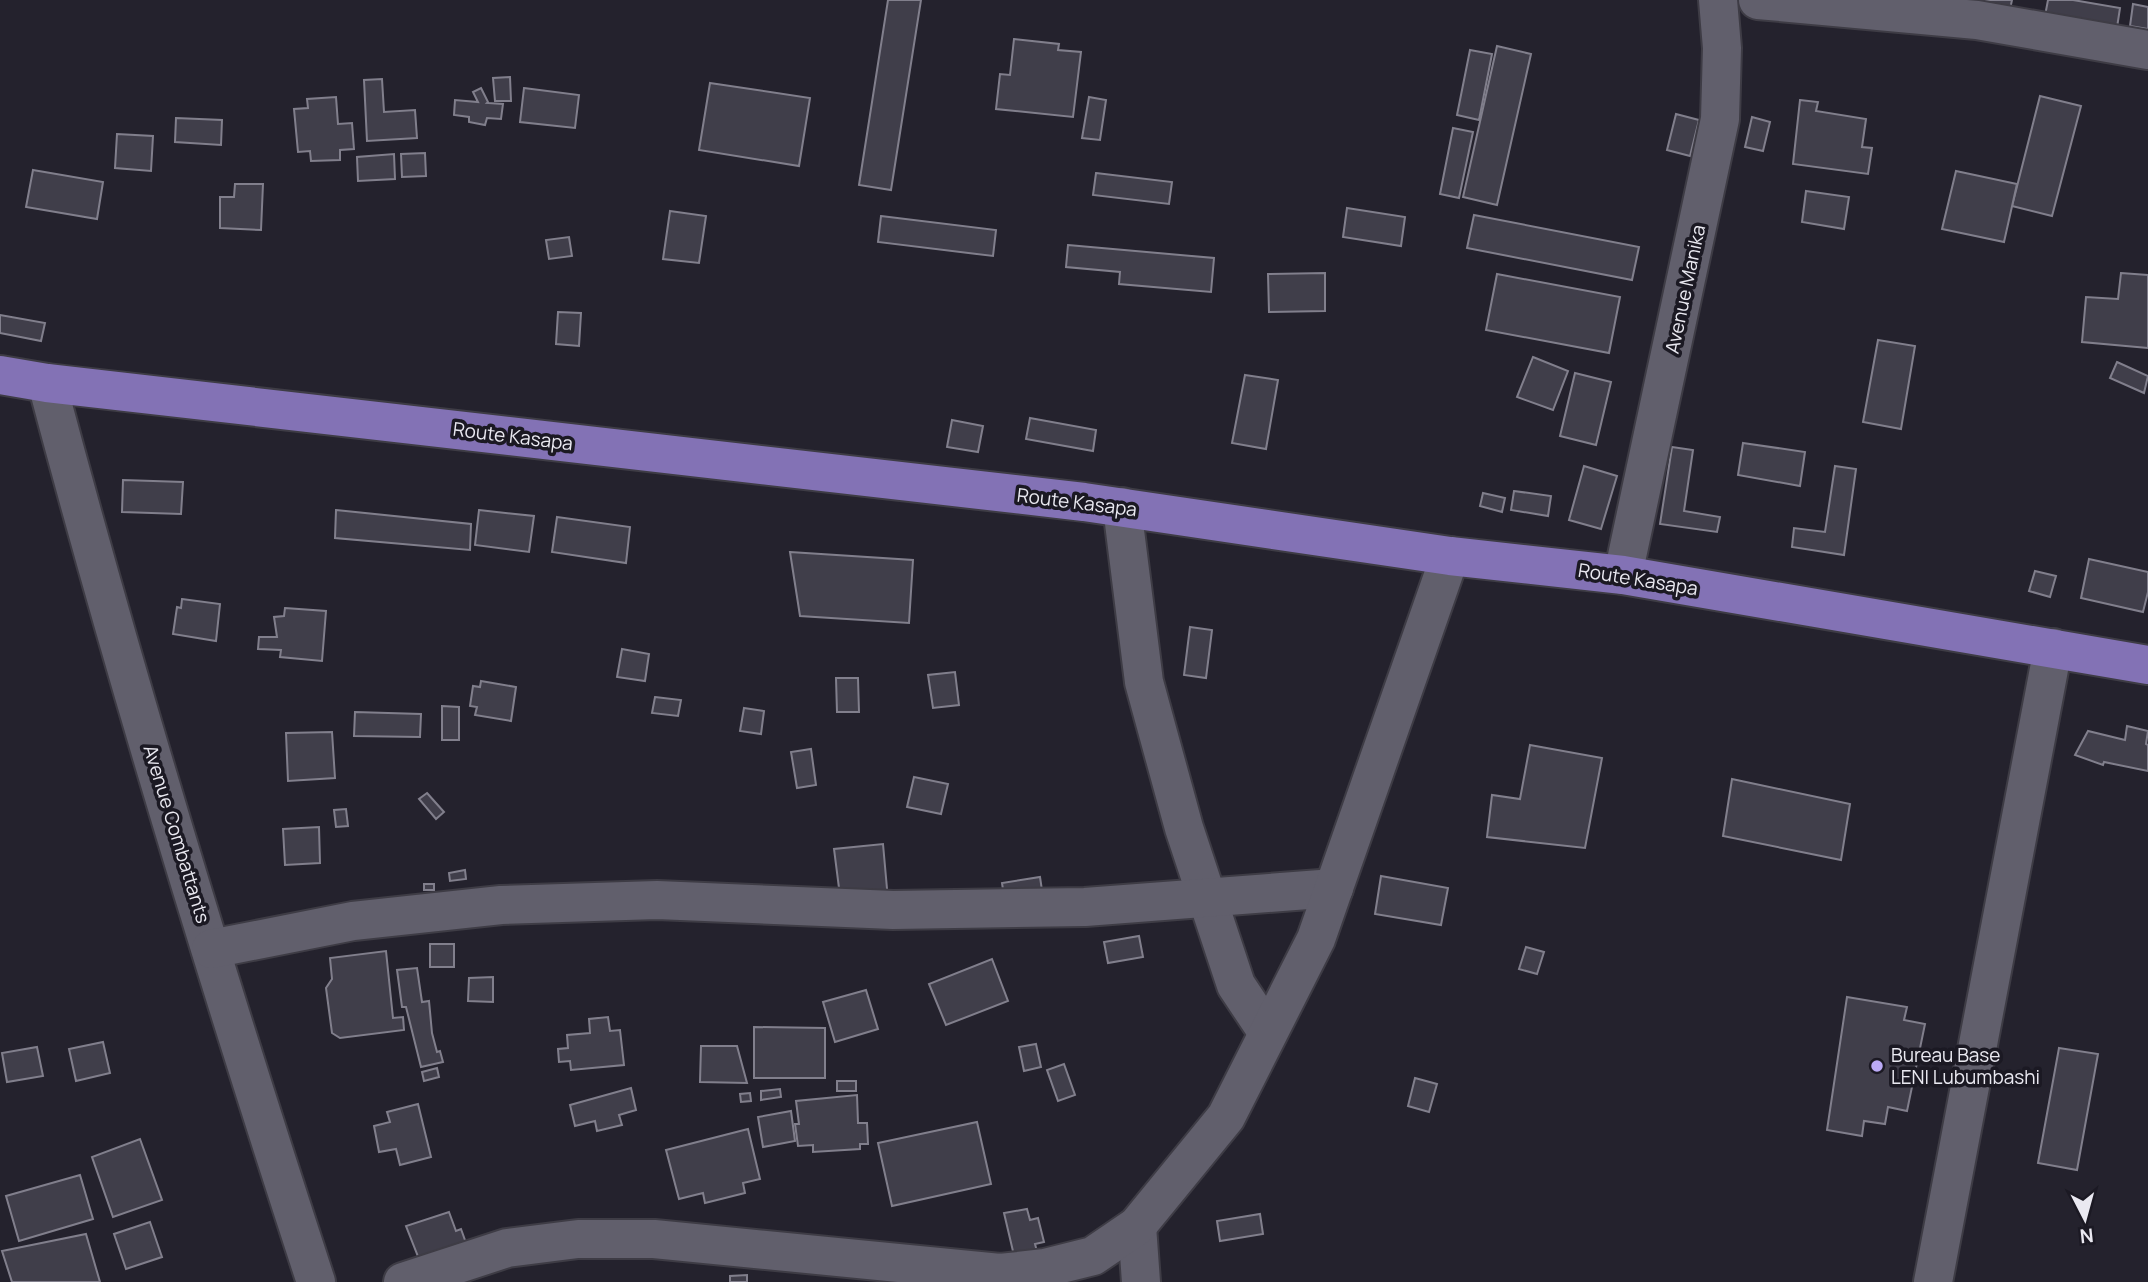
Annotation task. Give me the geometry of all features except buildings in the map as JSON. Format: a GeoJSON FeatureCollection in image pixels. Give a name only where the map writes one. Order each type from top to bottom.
{"type":"FeatureCollection","features":[{"type":"Feature","properties":{"kind":"main road","name":"Route Kasapa"},"geometry":{"type":"LineString","coordinates":[[0,375],[47,383],[1122,508],[1450,556],[1623,575],[2148,665]]}},
{"type":"Feature","properties":{"kind":"street","name":"Avenue Manika"},"geometry":{"type":"LineString","coordinates":[[1623,575],[1720,119],[1722,48],[1718,0]]}},
{"type":"Feature","properties":{"kind":"street"},"geometry":{"type":"LineString","coordinates":[[1758,0],[1977,20],[2148,50]]}},
{"type":"Feature","properties":{"kind":"street","name":"Avenue Combattants"},"geometry":{"type":"LineString","coordinates":[[47,383],[89,542],[253,1089],[316,1282]]}},
{"type":"Feature","properties":{"kind":"street"},"geometry":{"type":"LineString","coordinates":[[1122,508],[1144,682],[1184,828],[1236,985],[1268,1033]]}},
{"type":"Feature","properties":{"kind":"street"},"geometry":{"type":"LineString","coordinates":[[403,1282],[507,1248],[578,1239],[653,1239],[1000,1273],[1045,1268],[1093,1256],[1137,1226],[1226,1117],[1316,939],[1450,556]]}},
{"type":"Feature","properties":{"kind":"street"},"geometry":{"type":"LineString","coordinates":[[1933,1282],[2053,648]]}},
{"type":"Feature","properties":{"kind":"street"},"geometry":{"type":"LineString","coordinates":[[211,949],[353,921],[500,905],[657,900],[893,910],[1085,908],[1334,888]]}},
{"type":"Feature","properties":{"kind":"street"},"geometry":{"type":"LineString","coordinates":[[1137,1226],[1142,1282]]}},
{"type":"Feature","properties":{"kind":"place","name":"Bureau Base LENI Lubumbashi"},"geometry":{"type":"Point","coordinates":[1877,1066]}}]}
